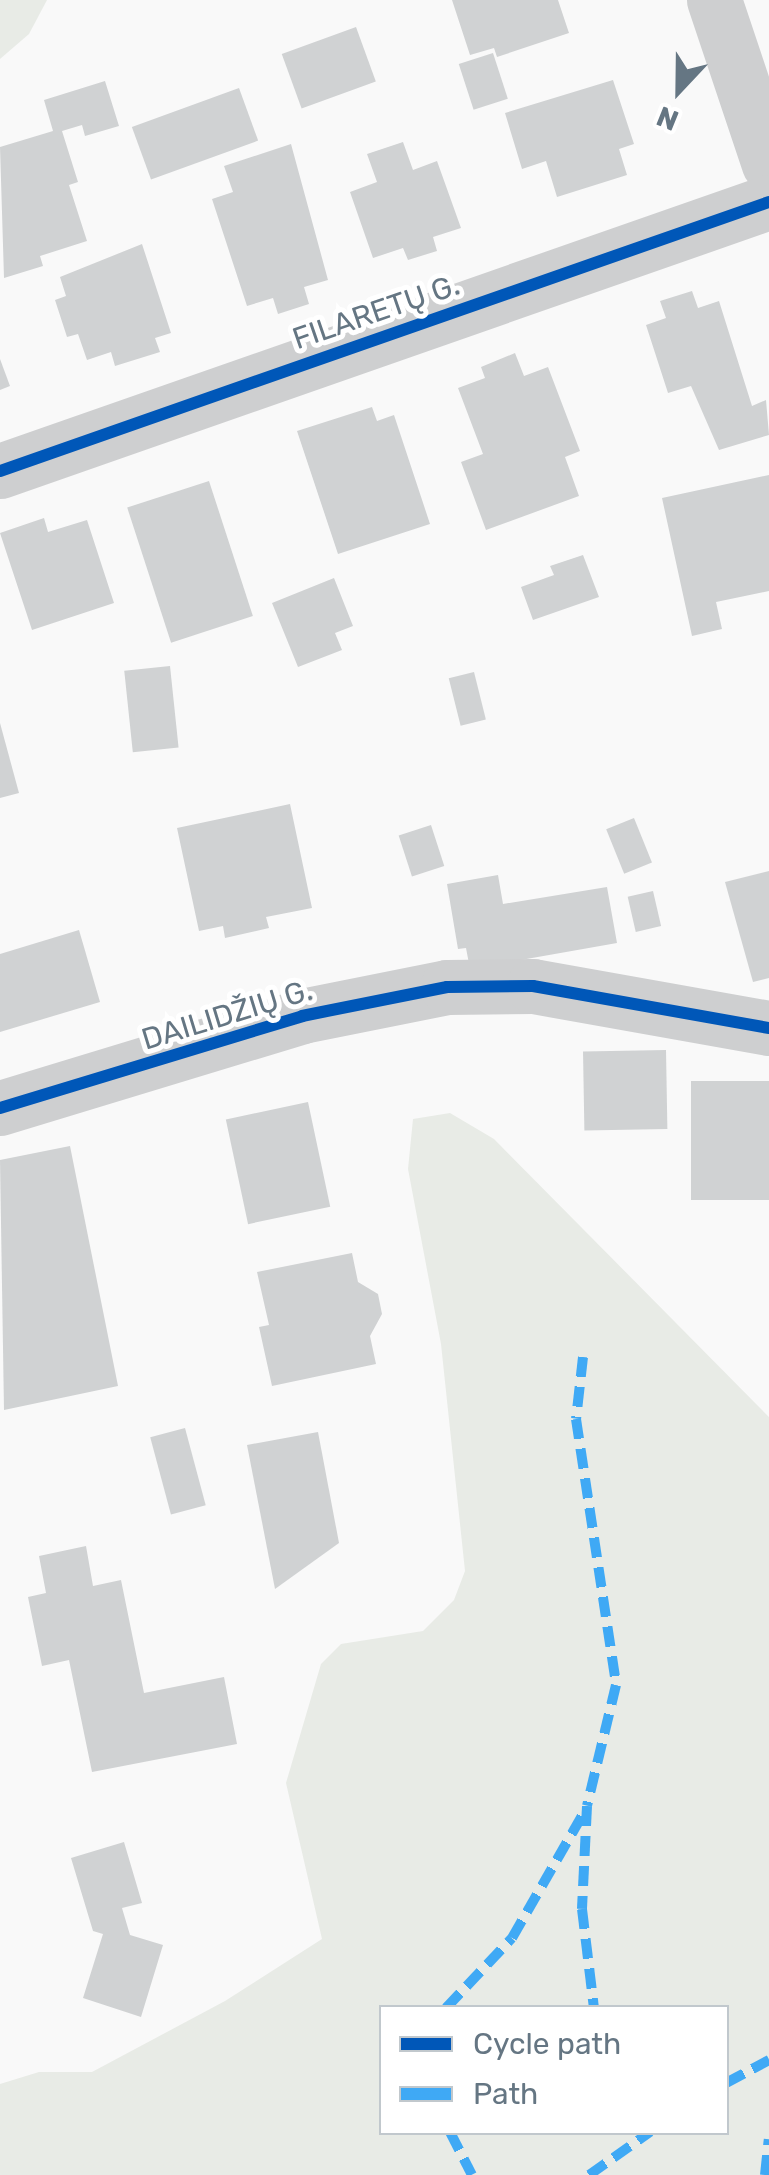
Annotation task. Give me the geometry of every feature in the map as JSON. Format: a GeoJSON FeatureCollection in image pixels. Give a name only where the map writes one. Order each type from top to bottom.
{"type":"FeatureCollection","features":[{"type":"Feature","properties":{"kind":"street"},"geometry":{"type":"LineString","coordinates":[[714,0],[769,164]]}},
{"type":"Feature","properties":{"kind":"street","name":"FILARETŲ G."},"geometry":{"type":"LineString","coordinates":[[0,470],[769,202]]}},
{"type":"Feature","properties":{"kind":"street","name":"DAILIDŽIŲ G."},"geometry":{"type":"LineString","coordinates":[[0,1108],[302,1016],[447,987],[533,986],[769,1028]]}},
{"type":"Feature","properties":{"kind":"shaded area"},"geometry":{"type":"Polygon","coordinates":[[[0,0],[47,0],[29,34],[0,59],[0,0]]]}},
{"type":"Feature","properties":{"kind":"shaded area"},"geometry":{"type":"Polygon","coordinates":[[[450,1113],[494,1139],[769,1417],[769,2175],[0,2175],[0,2084],[39,2072],[92,2072],[225,2001],[322,1939],[286,1783],[321,1664],[341,1644],[423,1631],[454,1600],[465,1571],[441,1344],[408,1169],[413,1119],[450,1113]]]}},
{"type":"Feature","properties":{"kind":"building"},"geometry":{"type":"Polygon","coordinates":[[[452,0],[558,0],[569,33],[497,57],[494,48],[470,55],[452,0]]]}},
{"type":"Feature","properties":{"kind":"building"},"geometry":{"type":"Polygon","coordinates":[[[356,27],[376,82],[302,109],[282,54],[356,27]]]}},
{"type":"Feature","properties":{"kind":"building"},"geometry":{"type":"Polygon","coordinates":[[[493,53],[508,99],[474,110],[459,64],[493,53]]]}},
{"type":"Feature","properties":{"kind":"building"},"geometry":{"type":"Polygon","coordinates":[[[613,80],[634,144],[619,149],[627,175],[557,197],[546,161],[522,169],[505,113],[613,80]]]}},
{"type":"Feature","properties":{"kind":"building"},"geometry":{"type":"Polygon","coordinates":[[[105,81],[119,126],[85,136],[82,125],[62,131],[78,182],[69,185],[87,241],[40,256],[43,266],[4,278],[0,147],[53,131],[44,100],[105,81]]]}},
{"type":"Feature","properties":{"kind":"building"},"geometry":{"type":"Polygon","coordinates":[[[239,88],[258,141],[151,180],[132,127],[239,88]]]}},
{"type":"Feature","properties":{"kind":"building"},"geometry":{"type":"Polygon","coordinates":[[[403,142],[413,170],[437,161],[461,228],[433,237],[437,251],[408,260],[403,248],[373,258],[350,192],[377,182],[367,154],[403,142]]]}},
{"type":"Feature","properties":{"kind":"building"},"geometry":{"type":"Polygon","coordinates":[[[291,144],[328,280],[304,287],[309,304],[278,314],[273,298],[247,306],[212,199],[233,192],[224,166],[291,144]]]}},
{"type":"Feature","properties":{"kind":"building"},"geometry":{"type":"Polygon","coordinates":[[[142,244],[171,333],[155,338],[160,352],[115,366],[111,352],[87,360],[78,334],[67,337],[55,300],[66,296],[60,277],[142,244]]]}},
{"type":"Feature","properties":{"kind":"building"},"geometry":{"type":"Polygon","coordinates":[[[692,291],[698,308],[719,301],[752,406],[766,400],[769,435],[719,450],[691,386],[668,393],[646,325],[666,318],[660,301],[692,291]]]}},
{"type":"Feature","properties":{"kind":"building"},"geometry":{"type":"Polygon","coordinates":[[[515,353],[524,376],[548,367],[580,451],[565,457],[579,496],[486,530],[461,462],[483,454],[458,388],[485,378],[481,367],[515,353]]]}},
{"type":"Feature","properties":{"kind":"building"},"geometry":{"type":"Polygon","coordinates":[[[0,359],[10,386],[0,390],[0,359]]]}},
{"type":"Feature","properties":{"kind":"building"},"geometry":{"type":"Polygon","coordinates":[[[372,407],[377,421],[394,415],[430,524],[338,554],[297,431],[372,407]]]}},
{"type":"Feature","properties":{"kind":"building"},"geometry":{"type":"Polygon","coordinates":[[[769,475],[769,591],[716,602],[722,629],[692,636],[662,498],[769,475]]]}},
{"type":"Feature","properties":{"kind":"building"},"geometry":{"type":"Polygon","coordinates":[[[209,481],[253,616],[171,643],[127,508],[209,481]]]}},
{"type":"Feature","properties":{"kind":"building"},"geometry":{"type":"Polygon","coordinates":[[[44,518],[48,532],[87,520],[114,603],[32,630],[0,533],[44,518]]]}},
{"type":"Feature","properties":{"kind":"building"},"geometry":{"type":"Polygon","coordinates":[[[583,555],[599,597],[533,620],[521,587],[554,575],[550,566],[583,555]]]}},
{"type":"Feature","properties":{"kind":"building"},"geometry":{"type":"Polygon","coordinates":[[[334,578],[353,626],[335,633],[342,650],[298,667],[272,603],[334,578]]]}},
{"type":"Feature","properties":{"kind":"building"},"geometry":{"type":"Polygon","coordinates":[[[170,666],[179,748],[133,752],[124,671],[170,666]]]}},
{"type":"Feature","properties":{"kind":"building"},"geometry":{"type":"Polygon","coordinates":[[[474,672],[486,720],[461,726],[449,678],[474,672]]]}},
{"type":"Feature","properties":{"kind":"building"},"geometry":{"type":"Polygon","coordinates":[[[0,723],[19,793],[0,798],[0,723]]]}},
{"type":"Feature","properties":{"kind":"building"},"geometry":{"type":"Polygon","coordinates":[[[290,804],[312,908],[266,917],[269,928],[225,938],[223,926],[199,931],[177,828],[290,804]]]}},
{"type":"Feature","properties":{"kind":"building"},"geometry":{"type":"Polygon","coordinates":[[[634,818],[652,863],[624,874],[606,829],[634,818]]]}},
{"type":"Feature","properties":{"kind":"building"},"geometry":{"type":"Polygon","coordinates":[[[431,825],[444,866],[412,876],[399,836],[431,825]]]}},
{"type":"Feature","properties":{"kind":"building"},"geometry":{"type":"Polygon","coordinates":[[[769,871],[769,978],[753,982],[725,882],[769,871]]]}},
{"type":"Feature","properties":{"kind":"building"},"geometry":{"type":"Polygon","coordinates":[[[498,875],[503,904],[607,887],[617,943],[470,969],[466,948],[458,949],[447,884],[498,875]]]}},
{"type":"Feature","properties":{"kind":"building"},"geometry":{"type":"Polygon","coordinates":[[[653,891],[661,926],[636,932],[628,897],[653,891]]]}},
{"type":"Feature","properties":{"kind":"building"},"geometry":{"type":"Polygon","coordinates":[[[79,930],[100,1002],[0,1032],[0,954],[79,930]]]}},
{"type":"Feature","properties":{"kind":"building"},"geometry":{"type":"Polygon","coordinates":[[[666,1050],[667,1129],[584,1130],[583,1051],[666,1050]]]}},
{"type":"Feature","properties":{"kind":"building"},"geometry":{"type":"Polygon","coordinates":[[[691,1081],[769,1081],[769,1200],[691,1200],[691,1081]]]}},
{"type":"Feature","properties":{"kind":"building"},"geometry":{"type":"Polygon","coordinates":[[[308,1102],[330,1207],[248,1224],[226,1119],[308,1102]]]}},
{"type":"Feature","properties":{"kind":"building"},"geometry":{"type":"Polygon","coordinates":[[[70,1146],[118,1386],[4,1410],[0,1160],[70,1146]]]}},
{"type":"Feature","properties":{"kind":"building"},"geometry":{"type":"Polygon","coordinates":[[[352,1253],[358,1282],[378,1294],[382,1314],[370,1336],[376,1364],[272,1386],[259,1327],[269,1325],[257,1272],[352,1253]]]}},
{"type":"Feature","properties":{"kind":"building"},"geometry":{"type":"Polygon","coordinates":[[[185,1428],[206,1505],[171,1515],[150,1437],[185,1428]]]}},
{"type":"Feature","properties":{"kind":"building"},"geometry":{"type":"Polygon","coordinates":[[[318,1432],[339,1543],[275,1589],[247,1445],[318,1432]]]}},
{"type":"Feature","properties":{"kind":"building"},"geometry":{"type":"Polygon","coordinates":[[[86,1546],[93,1586],[121,1580],[144,1693],[224,1677],[237,1744],[92,1772],[69,1660],[42,1666],[28,1597],[46,1593],[39,1556],[86,1546]]]}},
{"type":"Feature","properties":{"kind":"building"},"geometry":{"type":"Polygon","coordinates":[[[124,1842],[142,1903],[122,1908],[130,1935],[163,1945],[141,2017],[83,1998],[103,1934],[93,1931],[71,1858],[124,1842]]]}},
{"type":"Feature","properties":{"kind":"marked path"},"geometry":{"type":"LineString","coordinates":[[583,1357],[576,1419],[616,1685],[587,1806],[582,1909],[594,2005]]}},
{"type":"Feature","properties":{"kind":"marked path"},"geometry":{"type":"LineString","coordinates":[[449,2005],[512,1938],[586,1809]]}},
{"type":"Feature","properties":{"kind":"marked path"},"geometry":{"type":"LineString","coordinates":[[729,2081],[769,2060]]}},
{"type":"Feature","properties":{"kind":"marked path"},"geometry":{"type":"LineString","coordinates":[[452,2135],[472,2175]]}},
{"type":"Feature","properties":{"kind":"marked path"},"geometry":{"type":"LineString","coordinates":[[589,2175],[646,2135]]}},
{"type":"Feature","properties":{"kind":"marked path"},"geometry":{"type":"LineString","coordinates":[[765,2175],[769,2139]]}},
{"type":"Feature","properties":{"kind":"cycle path"},"geometry":{"type":"LineString","coordinates":[[0,471],[769,202]]}},
{"type":"Feature","properties":{"kind":"cycle path"},"geometry":{"type":"LineString","coordinates":[[0,1108],[302,1016],[447,987],[533,986],[769,1028]]}}]}
